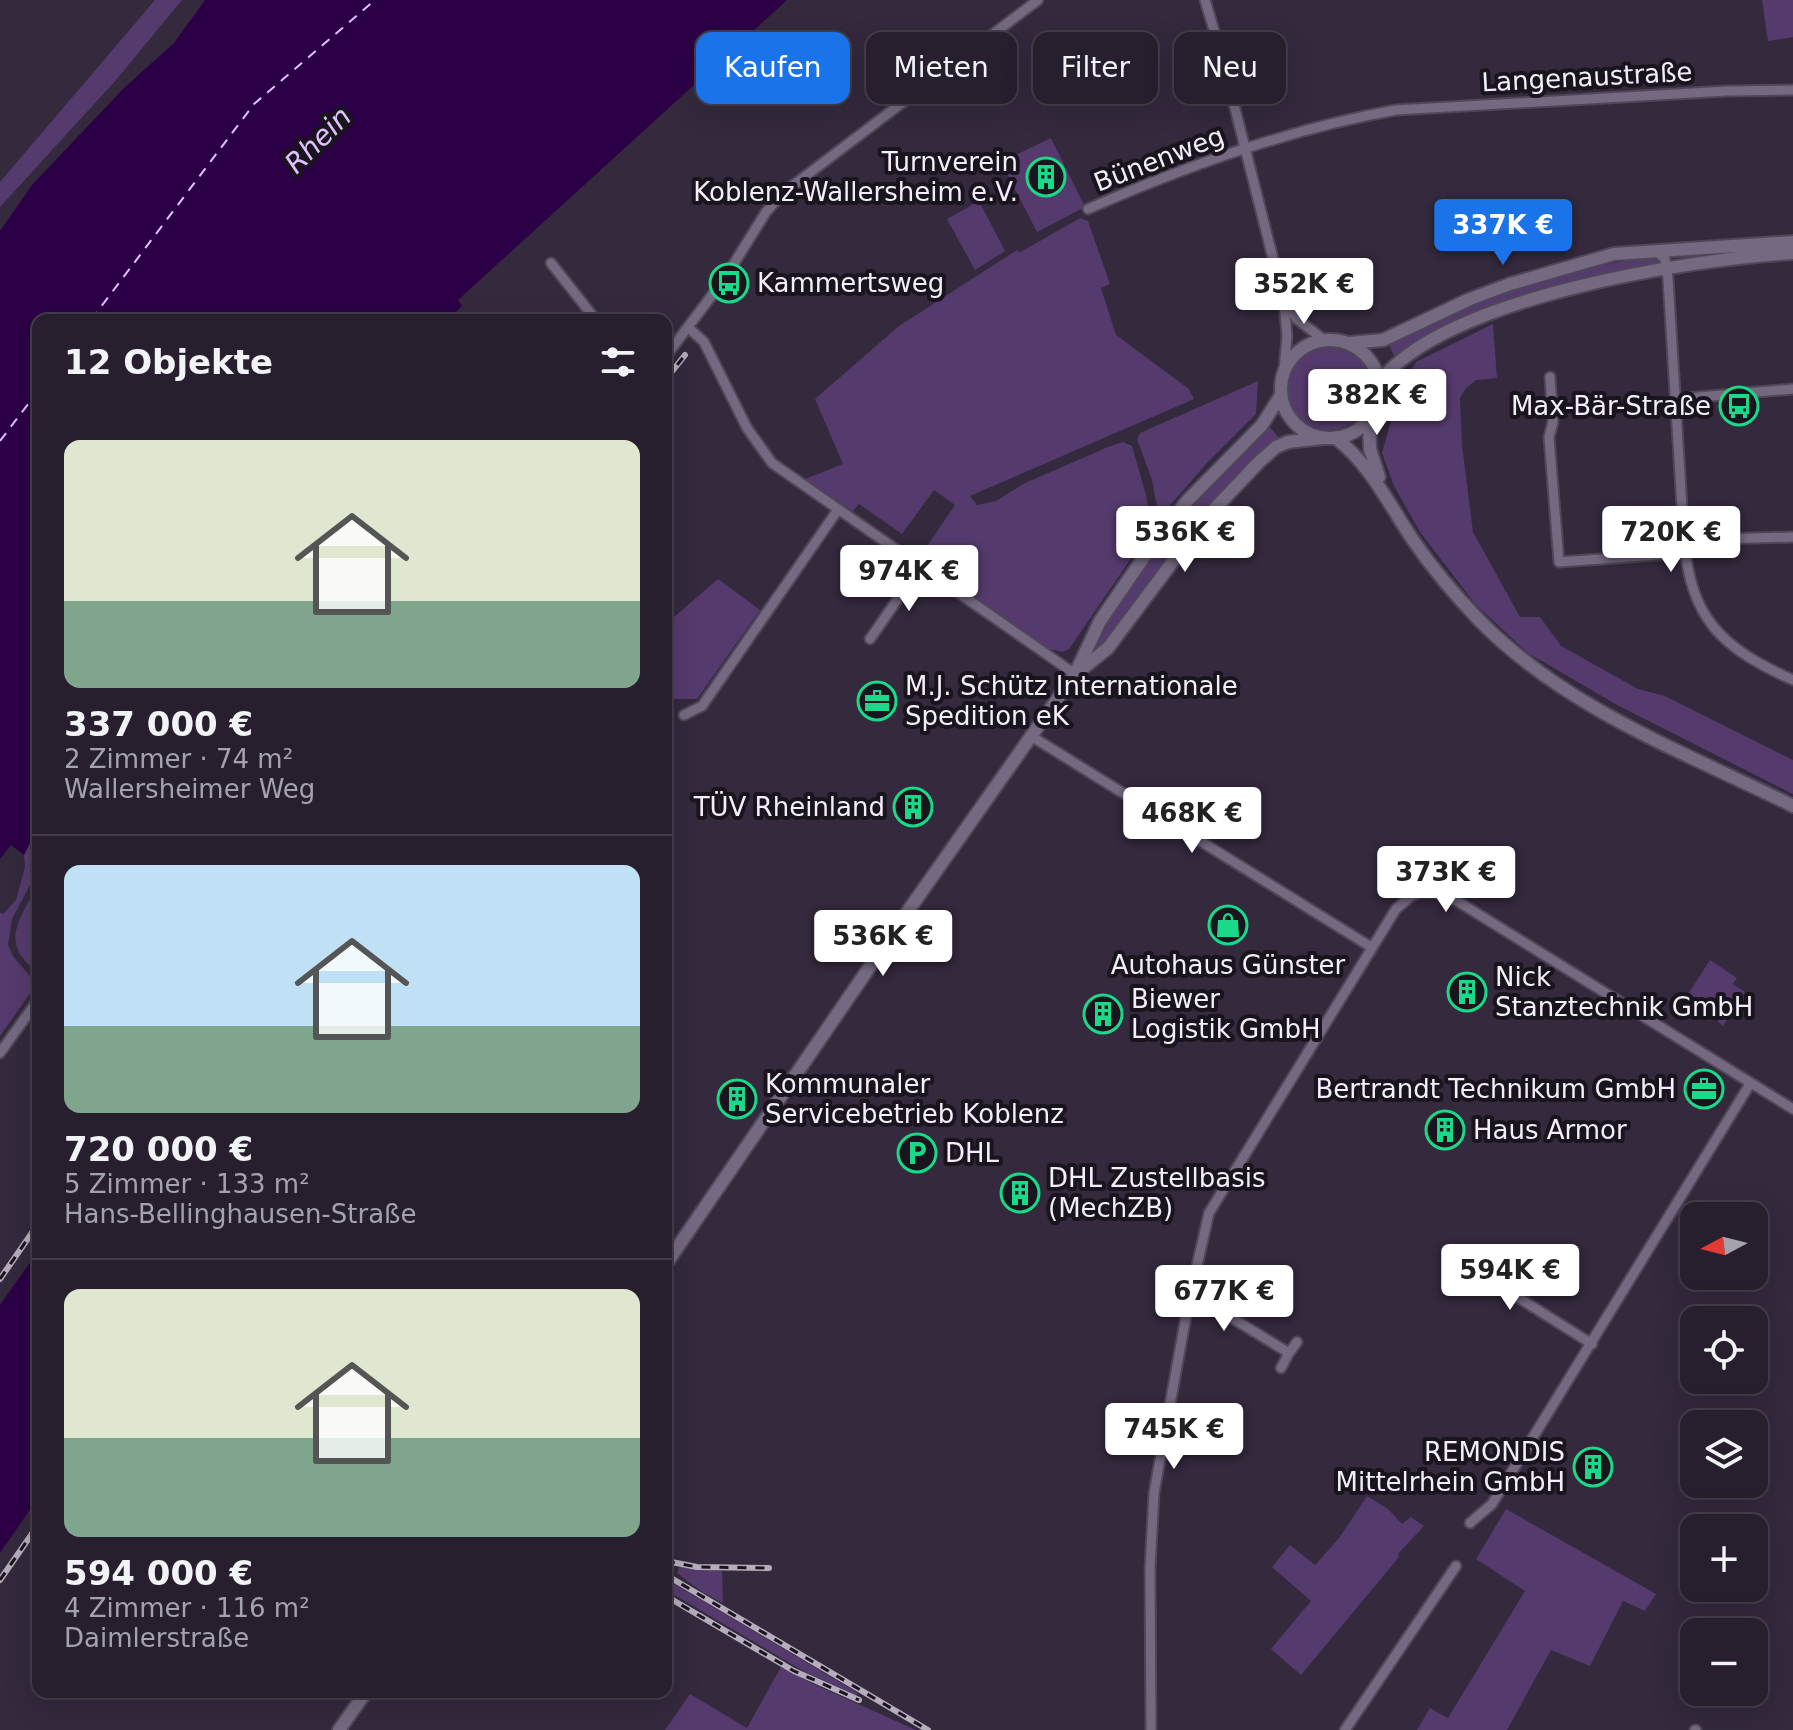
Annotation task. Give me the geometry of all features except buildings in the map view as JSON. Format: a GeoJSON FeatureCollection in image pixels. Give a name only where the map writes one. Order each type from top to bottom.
{"type":"FeatureCollection","features":[{"type":"Feature","properties":{"kind":"main road"},"geometry":{"type":"LineString","coordinates":[[1793,242],[1614,254],[1510,284],[1470,299],[1383,340],[1349,343],[1324,340],[1300,349],[1284,370],[1281,395],[1284,408],[1294,424],[1305,432],[1329,438],[1360,459],[1412,539],[1447,584],[1499,640],[1531,666],[1575,697],[1624,725],[1793,806]]}},
{"type":"Feature","properties":{"kind":"main road"},"geometry":{"type":"LineString","coordinates":[[1379,383],[1406,354],[1493,313],[1595,282],[1666,267],[1793,253]]}},
{"type":"Feature","properties":{"kind":"main road"},"geometry":{"type":"LineString","coordinates":[[1075,674],[1108,648],[1204,520],[1276,447],[1288,442],[1354,432],[1369,419],[1377,402],[1379,383],[1369,359],[1349,343]]}},
{"type":"Feature","properties":{"kind":"main road"},"geometry":{"type":"LineString","coordinates":[[672,1255],[1075,674],[1100,621],[1159,537],[1196,492],[1262,425],[1281,395]]}},
{"type":"Feature","properties":{"kind":"main road"},"geometry":{"type":"LineString","coordinates":[[1369,419],[1370,449],[1384,492]]}},
{"type":"Feature","properties":{"kind":"main road"},"geometry":{"type":"LineString","coordinates":[[339,1730],[362,1698]]}},
{"type":"Feature","properties":{"kind":"street"},"geometry":{"type":"LineString","coordinates":[[672,349],[766,212],[783,193],[1038,0]]}},
{"type":"Feature","properties":{"kind":"street"},"geometry":{"type":"LineString","coordinates":[[1205,0],[1284,302],[1287,336],[1284,370]]}},
{"type":"Feature","properties":{"kind":"street","name":"Langenaustraße"},"geometry":{"type":"LineString","coordinates":[[1245,150],[1396,110],[1793,90]]}},
{"type":"Feature","properties":{"kind":"street","name":"Bünenweg"},"geometry":{"type":"LineString","coordinates":[[1088,209],[1146,184],[1245,150]]}},
{"type":"Feature","properties":{"kind":"street"},"geometry":{"type":"LineString","coordinates":[[1656,251],[1665,259],[1666,267],[1685,553],[1694,597],[1707,621],[1740,651],[1769,670],[1793,680]]}},
{"type":"Feature","properties":{"kind":"street"},"geometry":{"type":"LineString","coordinates":[[551,263],[591,314]]}},
{"type":"Feature","properties":{"kind":"street"},"geometry":{"type":"LineString","coordinates":[[1284,302],[1297,319],[1324,340]]}},
{"type":"Feature","properties":{"kind":"street"},"geometry":{"type":"LineString","coordinates":[[689,328],[704,342],[747,428],[772,463],[1075,674]]}},
{"type":"Feature","properties":{"kind":"street"},"geometry":{"type":"LineString","coordinates":[[1550,377],[1553,422],[1549,437],[1559,562],[1685,553]]}},
{"type":"Feature","properties":{"kind":"street"},"geometry":{"type":"LineString","coordinates":[[1675,399],[1793,389]]}},
{"type":"Feature","properties":{"kind":"street"},"geometry":{"type":"LineString","coordinates":[[684,715],[702,706],[837,511]]}},
{"type":"Feature","properties":{"kind":"street"},"geometry":{"type":"LineString","coordinates":[[1684,540],[1793,537]]}},
{"type":"Feature","properties":{"kind":"street"},"geometry":{"type":"LineString","coordinates":[[870,639],[920,567]]}},
{"type":"Feature","properties":{"kind":"street"},"geometry":{"type":"LineString","coordinates":[[1031,736],[1371,947]]}},
{"type":"Feature","properties":{"kind":"street"},"geometry":{"type":"LineString","coordinates":[[1151,1730],[1150,1569],[1154,1493],[1209,1213],[1371,947],[1402,902],[1422,892],[1444,894],[1793,1109]]}},
{"type":"Feature","properties":{"kind":"street"},"geometry":{"type":"LineString","coordinates":[[0,1053],[32,1008]]}},
{"type":"Feature","properties":{"kind":"street"},"geometry":{"type":"LineString","coordinates":[[1470,1523],[1492,1504],[1750,1084]]}},
{"type":"Feature","properties":{"kind":"street"},"geometry":{"type":"LineString","coordinates":[[1486,1261],[1479,1273],[1592,1344]]}},
{"type":"Feature","properties":{"kind":"street"},"geometry":{"type":"LineString","coordinates":[[1191,1293],[1289,1353]]}},
{"type":"Feature","properties":{"kind":"street"},"geometry":{"type":"LineString","coordinates":[[1281,1368],[1297,1342]]}},
{"type":"Feature","properties":{"kind":"street"},"geometry":{"type":"LineString","coordinates":[[1345,1730],[1456,1566]]}},
{"type":"Feature","properties":{"kind":"shaded area"},"geometry":{"type":"Polygon","coordinates":[[[155,0],[182,0],[116,80],[0,207],[0,182],[155,0]]]}},
{"type":"Feature","properties":{"kind":"shaded area"},"geometry":{"type":"Polygon","coordinates":[[[1762,0],[1793,0],[1793,37],[1768,41],[1762,0]]]}},
{"type":"Feature","properties":{"kind":"shaded area"},"geometry":{"type":"Polygon","coordinates":[[[1051,138],[1085,207],[1037,232],[1001,162],[1051,138]]]}},
{"type":"Feature","properties":{"kind":"shaded area"},"geometry":{"type":"Polygon","coordinates":[[[979,201],[1005,251],[975,270],[947,219],[979,201]]]}},
{"type":"Feature","properties":{"kind":"shaded area"},"geometry":{"type":"Polygon","coordinates":[[[1080,218],[1088,221],[1110,284],[1101,288],[1116,335],[1189,389],[1194,399],[970,496],[977,505],[996,501],[1025,483],[1108,447],[1123,442],[1132,446],[1152,528],[1069,649],[1063,652],[1049,649],[919,558],[955,505],[934,490],[902,534],[859,504],[853,511],[805,479],[843,464],[815,399],[899,326],[1017,250],[1019,253],[1080,218]]]}},
{"type":"Feature","properties":{"kind":"shaded area"},"geometry":{"type":"Polygon","coordinates":[[[1658,255],[1662,264],[1594,280],[1423,341],[1395,357],[1387,342],[1479,299],[1559,273],[1658,255]]]}},
{"type":"Feature","properties":{"kind":"shaded area"},"geometry":{"type":"Polygon","coordinates":[[[1493,324],[1497,378],[1476,380],[1460,398],[1462,445],[1473,532],[1520,617],[1540,617],[1561,646],[1638,689],[1665,696],[1793,760],[1793,794],[1619,706],[1528,653],[1476,605],[1420,532],[1394,486],[1382,453],[1401,386],[1416,362],[1493,324]]]}},
{"type":"Feature","properties":{"kind":"shaded area"},"geometry":{"type":"Polygon","coordinates":[[[1329,346],[1345,349],[1359,358],[1368,372],[1371,388],[1368,404],[1359,418],[1345,427],[1329,430],[1313,427],[1299,418],[1290,404],[1287,388],[1290,372],[1299,358],[1313,349],[1329,346]]]}},
{"type":"Feature","properties":{"kind":"shaded area"},"geometry":{"type":"Polygon","coordinates":[[[1258,381],[1256,414],[1207,463],[1159,518],[1152,480],[1137,439],[1140,433],[1258,381]]]}},
{"type":"Feature","properties":{"kind":"shaded area"},"geometry":{"type":"Polygon","coordinates":[[[1268,425],[1281,440],[1269,447],[1106,645],[1093,651],[1094,640],[1134,580],[1191,504],[1268,425]]]}},
{"type":"Feature","properties":{"kind":"shaded area"},"geometry":{"type":"Polygon","coordinates":[[[718,579],[760,610],[697,699],[672,699],[672,619],[718,579]]]}},
{"type":"Feature","properties":{"kind":"shaded area"},"geometry":{"type":"Polygon","coordinates":[[[32,839],[32,881],[12,919],[8,945],[32,979],[32,991],[0,1036],[0,913],[3,914],[16,900],[25,867],[24,855],[32,839]]]}},
{"type":"Feature","properties":{"kind":"shaded area"},"geometry":{"type":"Polygon","coordinates":[[[32,896],[32,968],[16,946],[17,928],[32,896]]]}},
{"type":"Feature","properties":{"kind":"shaded area"},"geometry":{"type":"Polygon","coordinates":[[[1710,960],[1737,978],[1733,984],[1745,992],[1723,1026],[1713,1010],[1688,998],[1683,1002],[1710,960]]]}},
{"type":"Feature","properties":{"kind":"shaded area"},"geometry":{"type":"Polygon","coordinates":[[[1367,1496],[1388,1509],[1402,1524],[1411,1517],[1424,1526],[1301,1675],[1271,1649],[1311,1601],[1272,1567],[1290,1545],[1315,1565],[1339,1538],[1367,1496]]]}},
{"type":"Feature","properties":{"kind":"shaded area"},"geometry":{"type":"Polygon","coordinates":[[[1506,1509],[1656,1594],[1645,1611],[1623,1601],[1590,1666],[1551,1650],[1507,1730],[1417,1730],[1430,1708],[1448,1718],[1525,1591],[1476,1559],[1506,1509]]]}},
{"type":"Feature","properties":{"kind":"shaded area"},"geometry":{"type":"Polygon","coordinates":[[[680,1566],[722,1571],[723,1603],[677,1573],[680,1566]]]}},
{"type":"Feature","properties":{"kind":"shaded area"},"geometry":{"type":"Polygon","coordinates":[[[672,1583],[858,1693],[857,1696],[805,1672],[672,1594],[672,1583]]]}},
{"type":"Feature","properties":{"kind":"shaded area"},"geometry":{"type":"Polygon","coordinates":[[[781,1667],[916,1730],[665,1730],[690,1694],[747,1728],[781,1667]]]}},
{"type":"Feature","properties":{"kind":"water","name":"Rhein"},"geometry":{"type":"Polygon","coordinates":[[[205,0],[787,0],[752,32],[696,32],[696,83],[458,300],[462,306],[453,314],[32,314],[32,839],[24,855],[11,845],[0,859],[0,231],[32,185],[124,88],[174,43],[205,0]]]}},
{"type":"Feature","properties":{"kind":"water"},"geometry":{"type":"Polygon","coordinates":[[[32,1260],[32,1507],[0,1553],[0,1305],[32,1260]]]}},
{"type":"Feature","properties":{"kind":"ferry route"},"geometry":{"type":"LineString","coordinates":[[96,314],[254,104],[375,0]]}},
{"type":"Feature","properties":{"kind":"ferry route"},"geometry":{"type":"LineString","coordinates":[[0,441],[32,399]]}},
{"type":"Feature","properties":{"kind":"railway"},"geometry":{"type":"LineString","coordinates":[[672,371],[685,355]]}},
{"type":"Feature","properties":{"kind":"railway"},"geometry":{"type":"LineString","coordinates":[[0,1279],[32,1233]]}},
{"type":"Feature","properties":{"kind":"railway"},"geometry":{"type":"LineString","coordinates":[[0,1580],[32,1534]]}},
{"type":"Feature","properties":{"kind":"railway"},"geometry":{"type":"LineString","coordinates":[[672,1562],[697,1567],[769,1568]]}},
{"type":"Feature","properties":{"kind":"railway"},"geometry":{"type":"LineString","coordinates":[[672,1579],[928,1730]]}},
{"type":"Feature","properties":{"kind":"railway"},"geometry":{"type":"LineString","coordinates":[[672,1600],[794,1671],[859,1700]]}},
{"type":"Feature","properties":{"kind":"place","name":"Turnverein Koblenz-Wallersheim e.V."},"geometry":{"type":"Point","coordinates":[1046,177]}},
{"type":"Feature","properties":{"kind":"place","name":"Kammertsweg"},"geometry":{"type":"Point","coordinates":[729,283]}},
{"type":"Feature","properties":{"kind":"place","name":"Max-Bär-Straße"},"geometry":{"type":"Point","coordinates":[1739,406]}},
{"type":"Feature","properties":{"kind":"place","name":"M.J. Schütz Internationale Spedition eK"},"geometry":{"type":"Point","coordinates":[877,701]}},
{"type":"Feature","properties":{"kind":"place","name":"TÜV Rheinland"},"geometry":{"type":"Point","coordinates":[913,807]}},
{"type":"Feature","properties":{"kind":"place","name":"Autohaus Günster"},"geometry":{"type":"Point","coordinates":[1228,925]}},
{"type":"Feature","properties":{"kind":"place","name":"Nick Stanztechnik GmbH"},"geometry":{"type":"Point","coordinates":[1467,992]}},
{"type":"Feature","properties":{"kind":"place","name":"Biewer Logistik GmbH"},"geometry":{"type":"Point","coordinates":[1103,1014]}},
{"type":"Feature","properties":{"kind":"place","name":"Bertrandt Technikum GmbH"},"geometry":{"type":"Point","coordinates":[1704,1089]}},
{"type":"Feature","properties":{"kind":"place","name":"Kommunaler Servicebetrieb Koblenz"},"geometry":{"type":"Point","coordinates":[737,1099]}},
{"type":"Feature","properties":{"kind":"place","name":"Haus Armor"},"geometry":{"type":"Point","coordinates":[1445,1130]}},
{"type":"Feature","properties":{"kind":"place","name":"DHL"},"geometry":{"type":"Point","coordinates":[917,1153]}},
{"type":"Feature","properties":{"kind":"place","name":"DHL Zustellbasis (MechZB)"},"geometry":{"type":"Point","coordinates":[1020,1193]}},
{"type":"Feature","properties":{"kind":"place","name":"REMONDIS Mittelrhein GmbH"},"geometry":{"type":"Point","coordinates":[1593,1467]}}]}
